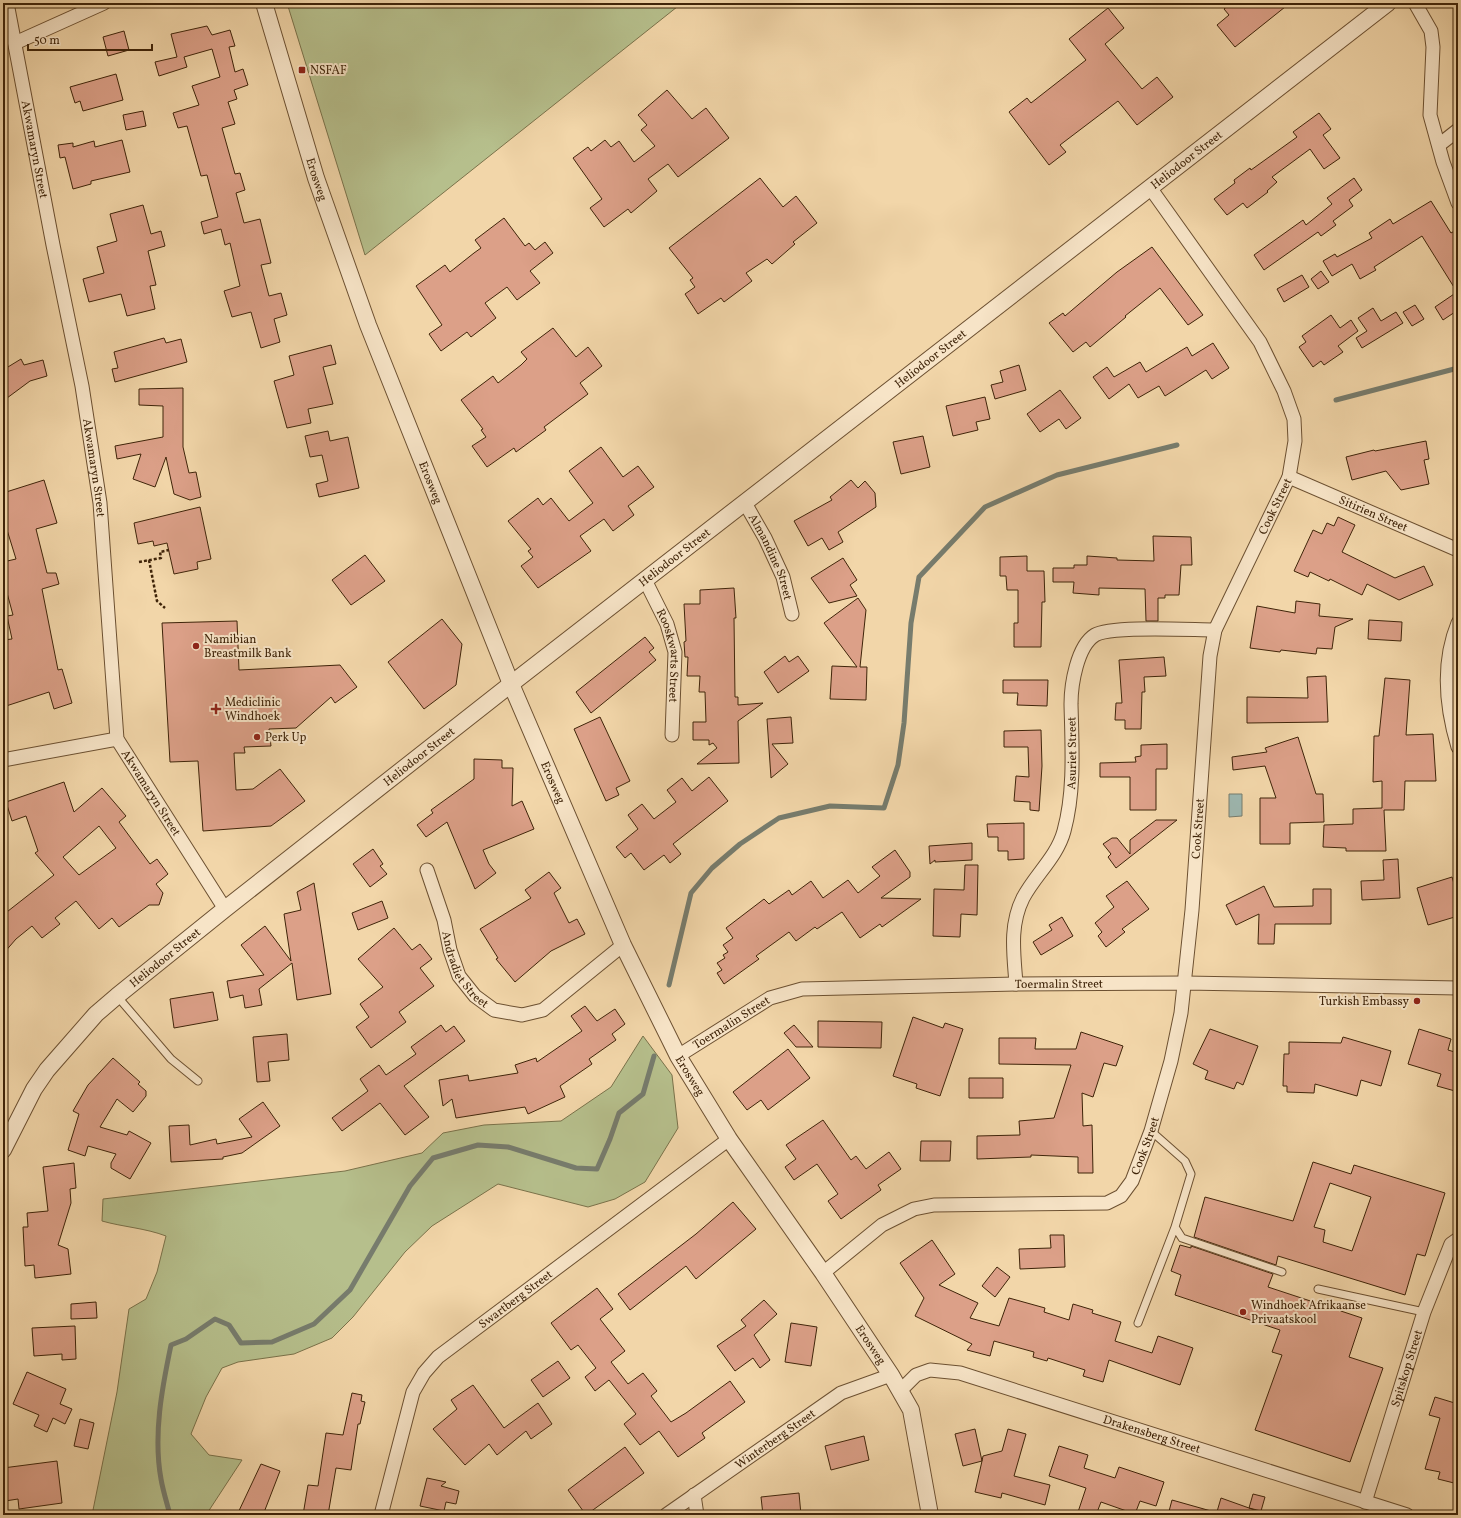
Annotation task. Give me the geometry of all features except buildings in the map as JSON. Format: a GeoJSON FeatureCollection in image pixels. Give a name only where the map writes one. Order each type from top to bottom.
{"type":"FeatureCollection","features":[{"type":"Feature","properties":{"kind":"street","name":"Akwamaryn Street"},"geometry":{"type":"LineString","coordinates":[[7,3],[7,22],[15,43],[53,245],[82,386],[99,496],[117,739],[224,909]]}},
{"type":"Feature","properties":{"kind":"street"},"geometry":{"type":"LineString","coordinates":[[15,43],[104,3]]}},
{"type":"Feature","properties":{"kind":"street","name":"Erosweg"},"geometry":{"type":"LineString","coordinates":[[264,3],[316,178],[368,325],[511,684],[622,945],[678,1056],[729,1139],[823,1273],[891,1375],[911,1410],[930,1515]]}},
{"type":"Feature","properties":{"kind":"street","name":"Heliodoor Street"},"geometry":{"type":"LineString","coordinates":[[3,1150],[34,1089],[47,1070],[96,1014],[117,996],[224,909],[511,684],[1150,189],[1239,117],[1388,3]]}},
{"type":"Feature","properties":{"kind":"street"},"geometry":{"type":"LineString","coordinates":[[1414,3],[1431,31],[1433,46],[1430,115],[1443,162],[1458,203]]}},
{"type":"Feature","properties":{"kind":"street"},"geometry":{"type":"LineString","coordinates":[[1439,145],[1458,130]]}},
{"type":"Feature","properties":{"kind":"street","name":"Cook Street"},"geometry":{"type":"LineString","coordinates":[[823,1273],[882,1225],[914,1209],[934,1205],[1107,1203],[1120,1196],[1132,1181],[1152,1131],[1171,1061],[1185,983],[1210,656],[1215,630],[1289,477],[1295,441],[1294,419],[1284,391],[1260,342],[1150,189]]}},
{"type":"Feature","properties":{"kind":"street","name":"Sitirien Street"},"geometry":{"type":"LineString","coordinates":[[1289,477],[1458,550]]}},
{"type":"Feature","properties":{"kind":"street","name":"Almandine Street"},"geometry":{"type":"LineString","coordinates":[[745,503],[766,538],[783,577],[792,614]]}},
{"type":"Feature","properties":{"kind":"street","name":"Rooskwarts Street"},"geometry":{"type":"LineString","coordinates":[[645,580],[667,624],[675,652],[672,735]]}},
{"type":"Feature","properties":{"kind":"street"},"geometry":{"type":"LineString","coordinates":[[1458,623],[1451,640],[1448,692],[1451,721],[1458,747]]}},
{"type":"Feature","properties":{"kind":"street","name":"Asuriet Street"},"geometry":{"type":"LineString","coordinates":[[1016,984],[1012,931],[1017,911],[1023,898],[1056,851],[1064,832],[1072,765],[1071,698],[1075,669],[1085,646],[1095,635],[1114,629],[1215,630]]}},
{"type":"Feature","properties":{"kind":"street"},"geometry":{"type":"LineString","coordinates":[[3,760],[117,739]]}},
{"type":"Feature","properties":{"kind":"street","name":"Andradiet Street"},"geometry":{"type":"LineString","coordinates":[[427,870],[444,920],[450,950],[459,976],[475,996],[494,1010],[522,1015],[543,1010],[622,945]]}},
{"type":"Feature","properties":{"kind":"street","name":"Toermalin Street"},"geometry":{"type":"LineString","coordinates":[[678,1056],[770,998],[802,989],[1016,984],[1185,983],[1458,988]]}},
{"type":"Feature","properties":{"kind":"street","name":"Swartberg Street"},"geometry":{"type":"LineString","coordinates":[[381,1515],[413,1392],[424,1374],[438,1357],[729,1139]]}},
{"type":"Feature","properties":{"kind":"street","name":"Spitskop Street"},"geometry":{"type":"LineString","coordinates":[[1365,1502],[1424,1312],[1451,1244],[1458,1239]]}},
{"type":"Feature","properties":{"kind":"street","name":"Drakensberg Street"},"geometry":{"type":"LineString","coordinates":[[900,1391],[916,1375],[930,1370],[960,1373],[1408,1515]]}},
{"type":"Feature","properties":{"kind":"street","name":"Winterberg Street"},"geometry":{"type":"LineString","coordinates":[[666,1515],[841,1393],[891,1375]]}},
{"type":"Feature","properties":{"kind":"street"},"geometry":{"type":"LineString","coordinates":[[694,1495],[696,1515]]}},
{"type":"Feature","properties":{"kind":"lane"},"geometry":{"type":"LineString","coordinates":[[117,996],[171,1059],[198,1081]]}},
{"type":"Feature","properties":{"kind":"lane"},"geometry":{"type":"LineString","coordinates":[[1138,1323],[1175,1228],[1191,1174],[1186,1161],[1152,1131]]}},
{"type":"Feature","properties":{"kind":"lane"},"geometry":{"type":"LineString","coordinates":[[1175,1228],[1182,1238],[1282,1272]]}},
{"type":"Feature","properties":{"kind":"lane"},"geometry":{"type":"LineString","coordinates":[[1318,1289],[1424,1312]]}},
{"type":"Feature","properties":{"kind":"path"},"geometry":{"type":"LineString","coordinates":[[140,562],[161,558],[160,552],[169,550]]}},
{"type":"Feature","properties":{"kind":"path"},"geometry":{"type":"LineString","coordinates":[[149,560],[157,601],[165,608]]}},
{"type":"Feature","properties":{"kind":"green space"},"geometry":{"type":"Polygon","coordinates":[[[287,3],[682,3],[365,255],[287,3]]]}},
{"type":"Feature","properties":{"kind":"green space"},"geometry":{"type":"Polygon","coordinates":[[[643,1036],[672,1075],[678,1128],[645,1182],[615,1199],[588,1207],[498,1184],[432,1226],[405,1252],[353,1317],[332,1338],[294,1354],[238,1362],[222,1368],[206,1397],[191,1434],[209,1455],[242,1460],[206,1515],[92,1515],[117,1392],[129,1309],[146,1299],[157,1272],[166,1236],[150,1231],[102,1221],[103,1199],[345,1171],[422,1153],[443,1133],[484,1125],[561,1121],[611,1087],[643,1036]]]}},
{"type":"Feature","properties":{"kind":"water"},"geometry":{"type":"Polygon","coordinates":[[[1229,794],[1242,794],[1242,816],[1229,817],[1229,794]]]}},
{"type":"Feature","properties":{"kind":"waterway"},"geometry":{"type":"LineString","coordinates":[[1336,400],[1458,368]]}},
{"type":"Feature","properties":{"kind":"waterway"},"geometry":{"type":"LineString","coordinates":[[669,985],[691,893],[712,868],[740,844],[779,818],[830,806],[884,808],[898,765],[904,723],[911,623],[919,577],[985,507],[1057,475],[1177,445]]}},
{"type":"Feature","properties":{"kind":"waterway"},"geometry":{"type":"LineString","coordinates":[[170,1515],[161,1479],[158,1429],[162,1395],[171,1345],[186,1339],[215,1319],[229,1325],[241,1343],[272,1342],[314,1324],[350,1290],[410,1186],[433,1158],[478,1145],[508,1147],[576,1168],[597,1169],[619,1113],[643,1094],[654,1056]]}},
{"type":"Feature","properties":{"kind":"place","name":"NSFAF"},"geometry":{"type":"Point","coordinates":[302,70]}},
{"type":"Feature","properties":{"kind":"place","name":"Namibian Breastmilk Bank"},"geometry":{"type":"Point","coordinates":[196,646]}},
{"type":"Feature","properties":{"kind":"place","name":"Mediclinic Windhoek"},"geometry":{"type":"Point","coordinates":[216,709]}},
{"type":"Feature","properties":{"kind":"place","name":"Perk Up"},"geometry":{"type":"Point","coordinates":[257,737]}},
{"type":"Feature","properties":{"kind":"place","name":"Turkish Embassy"},"geometry":{"type":"Point","coordinates":[1417,1001]}},
{"type":"Feature","properties":{"kind":"place","name":"Windhoek Afrikaanse Privaatskool"},"geometry":{"type":"Point","coordinates":[1243,1312]}}]}
